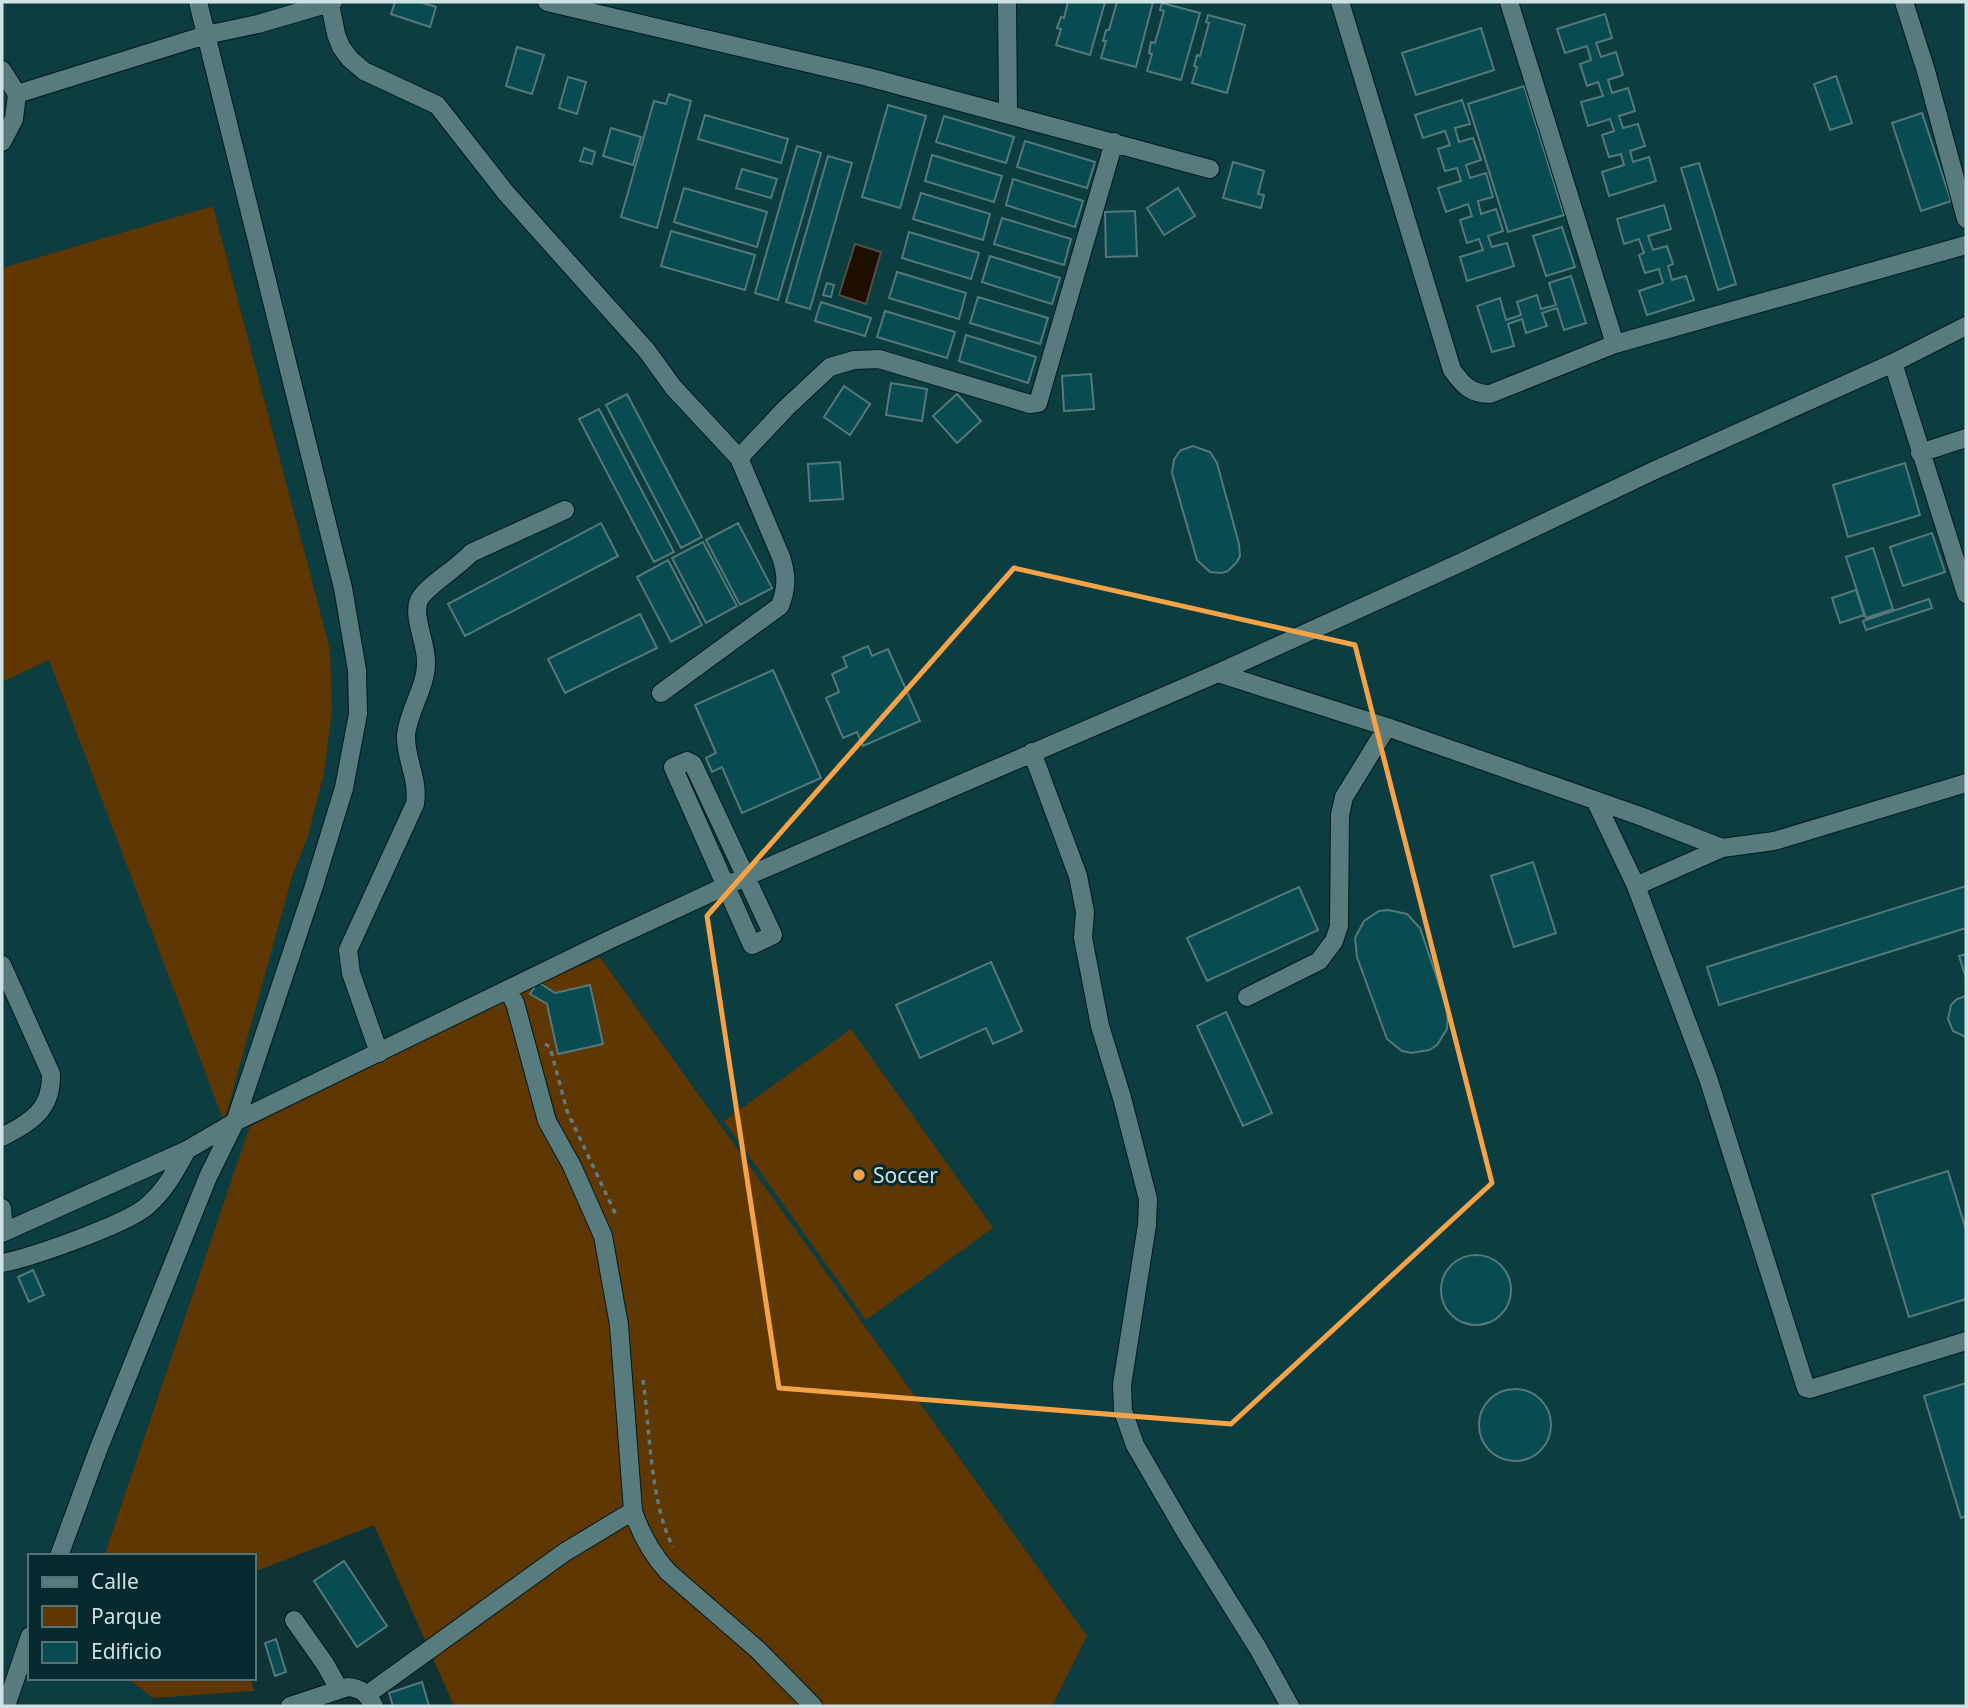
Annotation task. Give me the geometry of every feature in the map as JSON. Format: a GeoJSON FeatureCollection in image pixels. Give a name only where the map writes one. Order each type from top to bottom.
{"type":"FeatureCollection","features":[{"type":"Feature","properties":{"kind":"street"},"geometry":{"type":"LineString","coordinates":[[61,1554],[98,1450],[208,1177],[234,1122],[313,889],[344,788],[358,714],[357,670],[343,588],[198,2]]}},
{"type":"Feature","properties":{"kind":"street"},"geometry":{"type":"LineString","coordinates":[[547,2],[1008,113],[1210,169]]}},
{"type":"Feature","properties":{"kind":"street"},"geometry":{"type":"LineString","coordinates":[[1007,2],[1008,113]]}},
{"type":"Feature","properties":{"kind":"street"},"geometry":{"type":"LineString","coordinates":[[1340,2],[1452,370],[1462,384],[1475,394],[1490,394],[1615,344],[1966,244]]}},
{"type":"Feature","properties":{"kind":"street"},"geometry":{"type":"LineString","coordinates":[[1509,2],[1615,344]]}},
{"type":"Feature","properties":{"kind":"street"},"geometry":{"type":"LineString","coordinates":[[1904,2],[1926,71],[1966,219]]}},
{"type":"Feature","properties":{"kind":"street"},"geometry":{"type":"LineString","coordinates":[[17,94],[206,35],[258,24],[331,3],[336,34],[350,59],[364,71],[429,101],[443,112],[506,193],[647,351],[673,387],[739,457],[781,557],[786,572],[786,591],[780,606],[661,693]]}},
{"type":"Feature","properties":{"kind":"street"},"geometry":{"type":"LineString","coordinates":[[2,70],[17,94],[13,119],[2,142]]}},
{"type":"Feature","properties":{"kind":"street"},"geometry":{"type":"LineString","coordinates":[[739,457],[786,408],[830,368],[853,360],[879,359],[1030,404],[1038,403],[1114,142]]}},
{"type":"Feature","properties":{"kind":"street"},"geometry":{"type":"LineString","coordinates":[[2,1208],[3,1232],[187,1150],[234,1122],[745,877],[1217,673],[1893,363],[1966,326]]}},
{"type":"Feature","properties":{"kind":"street"},"geometry":{"type":"LineString","coordinates":[[1893,363],[1966,594]]}},
{"type":"Feature","properties":{"kind":"street"},"geometry":{"type":"LineString","coordinates":[[1920,453],[1966,438]]}},
{"type":"Feature","properties":{"kind":"street"},"geometry":{"type":"LineString","coordinates":[[379,1053],[351,973],[348,950],[415,804],[417,789],[406,733],[426,667],[417,610],[419,600],[471,553],[565,510]]}},
{"type":"Feature","properties":{"kind":"street"},"geometry":{"type":"LineString","coordinates":[[1217,673],[1388,727],[1722,848]]}},
{"type":"Feature","properties":{"kind":"street"},"geometry":{"type":"LineString","coordinates":[[1247,997],[1319,961],[1334,941],[1339,926],[1340,815],[1345,797],[1388,727]]}},
{"type":"Feature","properties":{"kind":"street"},"geometry":{"type":"LineString","coordinates":[[1032,752],[1078,876],[1085,912],[1083,938],[1100,1026],[1122,1098],[1147,1199],[1147,1225],[1122,1385],[1123,1411],[1135,1445],[1290,1706]]}},
{"type":"Feature","properties":{"kind":"street"},"geometry":{"type":"LineString","coordinates":[[687,761],[693,764],[745,877],[773,935],[752,945],[673,767],[687,761]]}},
{"type":"Feature","properties":{"kind":"street"},"geometry":{"type":"LineString","coordinates":[[1636,886],[1722,848],[1774,841],[1966,783]]}},
{"type":"Feature","properties":{"kind":"street"},"geometry":{"type":"LineString","coordinates":[[1596,802],[1636,886],[1708,1078],[1806,1388],[1966,1341]]}},
{"type":"Feature","properties":{"kind":"street"},"geometry":{"type":"LineString","coordinates":[[696,816],[713,808]]}},
{"type":"Feature","properties":{"kind":"street"},"geometry":{"type":"LineString","coordinates":[[2,965],[51,1074],[51,1086],[39,1114],[2,1137]]}},
{"type":"Feature","properties":{"kind":"street"},"geometry":{"type":"LineString","coordinates":[[508,990],[515,1003],[547,1121],[572,1166],[603,1236],[619,1325],[633,1511],[640,1532],[656,1559],[758,1650],[813,1706]]}},
{"type":"Feature","properties":{"kind":"street"},"geometry":{"type":"LineString","coordinates":[[2,1263],[116,1223],[146,1208],[169,1182],[187,1150]]}},
{"type":"Feature","properties":{"kind":"street"},"geometry":{"type":"LineString","coordinates":[[290,1706],[339,1689],[355,1687],[371,1700],[565,1552],[633,1511]]}},
{"type":"Feature","properties":{"kind":"street"},"geometry":{"type":"LineString","coordinates":[[294,1620],[339,1689]]}},
{"type":"Feature","properties":{"kind":"street"},"geometry":{"type":"LineString","coordinates":[[11,1701],[28,1643]]}},
{"type":"Feature","properties":{"kind":"path"},"geometry":{"type":"LineString","coordinates":[[523,1030],[550,1047],[567,1111],[619,1222]]}},
{"type":"Feature","properties":{"kind":"path"},"geometry":{"type":"LineString","coordinates":[[643,1377],[654,1480],[662,1522],[678,1555]]}},
{"type":"Feature","properties":{"kind":"highlighted area"},"geometry":{"type":"Polygon","coordinates":[[[1014,568],[1355,645],[1492,1183],[1231,1424],[779,1388],[707,916],[1014,568]]]}},
{"type":"Feature","properties":{"kind":"shaded area"},"geometry":{"type":"Polygon","coordinates":[[[2,2],[1966,2],[1966,1706],[1052,1706],[1087,1636],[592,945],[257,1105],[105,1554],[28,1554],[28,1680],[130,1680],[153,1698],[152,1706],[2,1706],[2,682],[49,660],[224,1121],[292,877],[308,836],[324,773],[332,710],[330,649],[213,206],[2,268],[2,2]]]}},
{"type":"Feature","properties":{"kind":"shaded area"},"geometry":{"type":"Polygon","coordinates":[[[855,244],[881,252],[866,304],[839,295],[855,244]]]}},
{"type":"Feature","properties":{"kind":"green space"},"geometry":{"type":"Polygon","coordinates":[[[213,206],[330,649],[332,710],[324,773],[308,836],[292,877],[224,1122],[49,660],[2,682],[2,268],[213,206]]]}},
{"type":"Feature","properties":{"kind":"green space"},"geometry":{"type":"Polygon","coordinates":[[[600,957],[1087,1636],[1052,1706],[454,1706],[374,1525],[256,1571],[256,1554],[105,1554],[257,1105],[600,957]]]}},
{"type":"Feature","properties":{"kind":"green space","name":"Soccer"},"geometry":{"type":"Polygon","coordinates":[[[851,1029],[993,1228],[866,1320],[724,1121],[851,1029]]]}},
{"type":"Feature","properties":{"kind":"green space"},"geometry":{"type":"Polygon","coordinates":[[[130,1680],[251,1680],[254,1691],[153,1698],[130,1680]]]}},
{"type":"Feature","properties":{"kind":"building"},"geometry":{"type":"Polygon","coordinates":[[[395,2],[420,2],[436,7],[430,27],[391,14],[395,2]]]}},
{"type":"Feature","properties":{"kind":"building"},"geometry":{"type":"Polygon","coordinates":[[[1068,2],[1105,2],[1090,55],[1056,45],[1061,29],[1057,28],[1061,17],[1064,18],[1068,2]]]}},
{"type":"Feature","properties":{"kind":"building"},"geometry":{"type":"Polygon","coordinates":[[[1117,2],[1153,2],[1136,67],[1101,58],[1106,30],[1109,30],[1117,2]]]}},
{"type":"Feature","properties":{"kind":"building"},"geometry":{"type":"Polygon","coordinates":[[[1162,3],[1200,13],[1181,80],[1147,71],[1152,54],[1149,53],[1151,42],[1155,43],[1164,11],[1160,10],[1162,3]]]}},
{"type":"Feature","properties":{"kind":"building"},"geometry":{"type":"Polygon","coordinates":[[[1605,14],[1612,38],[1596,43],[1601,57],[1616,52],[1623,75],[1608,80],[1612,93],[1628,88],[1635,111],[1619,116],[1623,128],[1638,124],[1645,146],[1630,151],[1633,162],[1649,157],[1656,181],[1609,196],[1602,172],[1624,165],[1621,154],[1609,157],[1602,135],[1614,131],[1610,119],[1588,126],[1581,102],[1603,96],[1598,82],[1587,86],[1580,64],[1591,60],[1587,46],[1565,53],[1557,29],[1605,14]]]}},
{"type":"Feature","properties":{"kind":"building"},"geometry":{"type":"Polygon","coordinates":[[[1208,15],[1245,25],[1227,93],[1192,83],[1197,67],[1194,66],[1197,55],[1200,56],[1209,23],[1206,22],[1208,15]]]}},
{"type":"Feature","properties":{"kind":"building"},"geometry":{"type":"Polygon","coordinates":[[[1481,28],[1494,70],[1416,95],[1402,53],[1481,28]]]}},
{"type":"Feature","properties":{"kind":"building"},"geometry":{"type":"Polygon","coordinates":[[[517,47],[544,55],[532,94],[506,86],[517,47]]]}},
{"type":"Feature","properties":{"kind":"building"},"geometry":{"type":"Polygon","coordinates":[[[1836,76],[1852,123],[1830,130],[1814,84],[1836,76]]]}},
{"type":"Feature","properties":{"kind":"building"},"geometry":{"type":"Polygon","coordinates":[[[568,77],[586,82],[577,114],[559,108],[568,77]]]}},
{"type":"Feature","properties":{"kind":"building"},"geometry":{"type":"Polygon","coordinates":[[[1524,86],[1564,215],[1508,232],[1468,104],[1524,86]]]}},
{"type":"Feature","properties":{"kind":"building"},"geometry":{"type":"Polygon","coordinates":[[[669,94],[691,101],[657,228],[621,217],[654,101],[666,104],[669,94]]]}},
{"type":"Feature","properties":{"kind":"building"},"geometry":{"type":"Polygon","coordinates":[[[1462,100],[1470,124],[1455,128],[1459,142],[1473,138],[1481,160],[1466,165],[1470,178],[1486,173],[1493,197],[1478,201],[1481,214],[1496,209],[1503,231],[1488,236],[1492,247],[1507,243],[1514,266],[1467,281],[1460,257],[1483,250],[1479,239],[1467,243],[1460,220],[1472,216],[1468,204],[1446,212],[1438,188],[1461,181],[1457,168],[1445,171],[1438,149],[1450,145],[1445,131],[1423,138],[1415,115],[1462,100]]]}},
{"type":"Feature","properties":{"kind":"building"},"geometry":{"type":"Polygon","coordinates":[[[888,105],[926,116],[900,208],[862,197],[888,105]]]}},
{"type":"Feature","properties":{"kind":"building"},"geometry":{"type":"Polygon","coordinates":[[[1922,113],[1951,201],[1921,211],[1892,123],[1922,113]]]}},
{"type":"Feature","properties":{"kind":"building"},"geometry":{"type":"Polygon","coordinates":[[[705,115],[788,139],[781,163],[698,139],[705,115]]]}},
{"type":"Feature","properties":{"kind":"building"},"geometry":{"type":"Polygon","coordinates":[[[944,116],[1014,137],[1006,163],[936,142],[944,116]]]}},
{"type":"Feature","properties":{"kind":"building"},"geometry":{"type":"Polygon","coordinates":[[[611,128],[641,137],[633,165],[603,156],[611,128]]]}},
{"type":"Feature","properties":{"kind":"building"},"geometry":{"type":"Polygon","coordinates":[[[1025,141],[1095,162],[1087,188],[1017,167],[1025,141]]]}},
{"type":"Feature","properties":{"kind":"building"},"geometry":{"type":"Polygon","coordinates":[[[797,146],[821,153],[778,300],[755,293],[797,146]]]}},
{"type":"Feature","properties":{"kind":"building"},"geometry":{"type":"Polygon","coordinates":[[[584,148],[595,152],[592,164],[580,161],[584,148]]]}},
{"type":"Feature","properties":{"kind":"building"},"geometry":{"type":"Polygon","coordinates":[[[932,155],[1002,176],[994,202],[925,181],[932,155]]]}},
{"type":"Feature","properties":{"kind":"building"},"geometry":{"type":"Polygon","coordinates":[[[828,156],[852,163],[810,309],[786,302],[828,156]]]}},
{"type":"Feature","properties":{"kind":"building"},"geometry":{"type":"Polygon","coordinates":[[[1233,162],[1264,171],[1258,194],[1264,195],[1261,208],[1223,198],[1233,162]]]}},
{"type":"Feature","properties":{"kind":"building"},"geometry":{"type":"Polygon","coordinates":[[[1699,163],[1736,284],[1718,290],[1681,168],[1699,163]]]}},
{"type":"Feature","properties":{"kind":"building"},"geometry":{"type":"Polygon","coordinates":[[[742,169],[777,179],[771,198],[736,188],[742,169]]]}},
{"type":"Feature","properties":{"kind":"building"},"geometry":{"type":"Polygon","coordinates":[[[1013,179],[1083,201],[1075,227],[1006,205],[1013,179]]]}},
{"type":"Feature","properties":{"kind":"building"},"geometry":{"type":"Polygon","coordinates":[[[684,188],[767,212],[757,247],[674,222],[684,188]]]}},
{"type":"Feature","properties":{"kind":"building"},"geometry":{"type":"Polygon","coordinates":[[[1178,188],[1195,216],[1164,235],[1147,208],[1178,188]]]}},
{"type":"Feature","properties":{"kind":"building"},"geometry":{"type":"Polygon","coordinates":[[[921,193],[990,214],[983,240],[913,219],[921,193]]]}},
{"type":"Feature","properties":{"kind":"building"},"geometry":{"type":"Polygon","coordinates":[[[1664,205],[1671,229],[1648,236],[1653,250],[1667,246],[1673,264],[1668,266],[1672,280],[1686,276],[1694,300],[1647,315],[1639,291],[1663,283],[1659,269],[1645,273],[1639,255],[1644,253],[1639,239],[1624,244],[1617,219],[1664,205]]]}},
{"type":"Feature","properties":{"kind":"building"},"geometry":{"type":"Polygon","coordinates":[[[1135,211],[1137,256],[1106,257],[1105,212],[1135,211]]]}},
{"type":"Feature","properties":{"kind":"building"},"geometry":{"type":"Polygon","coordinates":[[[1002,218],[1071,239],[1064,265],[994,244],[1002,218]]]}},
{"type":"Feature","properties":{"kind":"building"},"geometry":{"type":"Polygon","coordinates":[[[1562,227],[1575,267],[1546,276],[1533,236],[1562,227]]]}},
{"type":"Feature","properties":{"kind":"building"},"geometry":{"type":"Polygon","coordinates":[[[671,231],[755,255],[745,290],[661,266],[671,231]]]}},
{"type":"Feature","properties":{"kind":"building"},"geometry":{"type":"Polygon","coordinates":[[[909,232],[979,253],[971,279],[902,258],[909,232]]]}},
{"type":"Feature","properties":{"kind":"building"},"geometry":{"type":"Polygon","coordinates":[[[990,256],[1060,278],[1052,304],[982,282],[990,256]]]}},
{"type":"Feature","properties":{"kind":"building"},"geometry":{"type":"Polygon","coordinates":[[[897,272],[966,293],[959,319],[889,298],[897,272]]]}},
{"type":"Feature","properties":{"kind":"building"},"geometry":{"type":"Polygon","coordinates":[[[1571,276],[1586,323],[1564,330],[1557,308],[1542,313],[1547,326],[1526,333],[1522,319],[1508,324],[1514,346],[1492,352],[1477,306],[1500,298],[1506,320],[1521,315],[1517,302],[1537,295],[1541,309],[1556,305],[1549,283],[1571,276]]]}},
{"type":"Feature","properties":{"kind":"building"},"geometry":{"type":"Polygon","coordinates":[[[827,283],[834,285],[831,297],[823,295],[827,283]]]}},
{"type":"Feature","properties":{"kind":"building"},"geometry":{"type":"Polygon","coordinates":[[[978,297],[1048,318],[1040,344],[970,323],[978,297]]]}},
{"type":"Feature","properties":{"kind":"building"},"geometry":{"type":"Polygon","coordinates":[[[821,302],[871,318],[865,336],[815,321],[821,302]]]}},
{"type":"Feature","properties":{"kind":"building"},"geometry":{"type":"Polygon","coordinates":[[[885,311],[955,332],[947,358],[877,337],[885,311]]]}},
{"type":"Feature","properties":{"kind":"building"},"geometry":{"type":"Polygon","coordinates":[[[966,335],[1036,357],[1028,383],[959,361],[966,335]]]}},
{"type":"Feature","properties":{"kind":"building"},"geometry":{"type":"Polygon","coordinates":[[[1091,374],[1094,409],[1064,411],[1062,376],[1091,374]]]}},
{"type":"Feature","properties":{"kind":"building"},"geometry":{"type":"Polygon","coordinates":[[[891,383],[927,389],[922,421],[886,415],[891,383]]]}},
{"type":"Feature","properties":{"kind":"building"},"geometry":{"type":"Polygon","coordinates":[[[844,386],[870,404],[850,435],[824,417],[844,386]]]}},
{"type":"Feature","properties":{"kind":"building"},"geometry":{"type":"Polygon","coordinates":[[[627,394],[702,537],[681,548],[606,405],[627,394]]]}},
{"type":"Feature","properties":{"kind":"building"},"geometry":{"type":"Polygon","coordinates":[[[957,394],[981,421],[957,443],[933,416],[957,394]]]}},
{"type":"Feature","properties":{"kind":"building"},"geometry":{"type":"Polygon","coordinates":[[[599,409],[674,552],[654,562],[579,419],[599,409]]]}},
{"type":"Feature","properties":{"kind":"building"},"geometry":{"type":"Polygon","coordinates":[[[1193,446],[1210,452],[1217,463],[1239,544],[1240,556],[1237,562],[1222,573],[1210,572],[1197,560],[1172,473],[1177,455],[1181,450],[1193,446]]]}},
{"type":"Feature","properties":{"kind":"building"},"geometry":{"type":"Polygon","coordinates":[[[840,462],[843,499],[810,501],[808,464],[840,462]]]}},
{"type":"Feature","properties":{"kind":"building"},"geometry":{"type":"Polygon","coordinates":[[[1905,463],[1920,515],[1848,537],[1833,485],[1905,463]]]}},
{"type":"Feature","properties":{"kind":"building"},"geometry":{"type":"Polygon","coordinates":[[[601,523],[618,556],[465,636],[448,604],[601,523]]]}},
{"type":"Feature","properties":{"kind":"building"},"geometry":{"type":"Polygon","coordinates":[[[738,523],[772,588],[740,605],[706,540],[738,523]]]}},
{"type":"Feature","properties":{"kind":"building"},"geometry":{"type":"Polygon","coordinates":[[[1932,533],[1945,572],[1903,586],[1890,547],[1932,533]]]}},
{"type":"Feature","properties":{"kind":"building"},"geometry":{"type":"Polygon","coordinates":[[[703,542],[737,606],[706,623],[672,558],[703,542]]]}},
{"type":"Feature","properties":{"kind":"building"},"geometry":{"type":"Polygon","coordinates":[[[1873,548],[1893,609],[1866,618],[1846,557],[1873,548]]]}},
{"type":"Feature","properties":{"kind":"building"},"geometry":{"type":"Polygon","coordinates":[[[668,560],[702,625],[671,642],[637,577],[668,560]]]}},
{"type":"Feature","properties":{"kind":"building"},"geometry":{"type":"Polygon","coordinates":[[[1856,590],[1864,615],[1840,623],[1832,598],[1856,590]]]}},
{"type":"Feature","properties":{"kind":"building"},"geometry":{"type":"Polygon","coordinates":[[[1929,599],[1932,608],[1866,630],[1863,621],[1929,599]]]}},
{"type":"Feature","properties":{"kind":"building"},"geometry":{"type":"Polygon","coordinates":[[[640,614],[657,648],[565,693],[548,659],[640,614]]]}},
{"type":"Feature","properties":{"kind":"building"},"geometry":{"type":"Polygon","coordinates":[[[868,646],[872,656],[888,649],[920,721],[863,746],[857,732],[843,738],[826,698],[839,692],[832,674],[847,667],[843,657],[868,646]]]}},
{"type":"Feature","properties":{"kind":"building"},"geometry":{"type":"Polygon","coordinates":[[[773,670],[821,778],[742,813],[722,767],[712,772],[706,758],[716,753],[695,705],[773,670]]]}},
{"type":"Feature","properties":{"kind":"building"},"geometry":{"type":"Polygon","coordinates":[[[1533,862],[1556,933],[1514,947],[1491,876],[1533,862]]]}},
{"type":"Feature","properties":{"kind":"building"},"geometry":{"type":"Polygon","coordinates":[[[1966,886],[1966,928],[1719,1005],[1707,967],[1966,886]]]}},
{"type":"Feature","properties":{"kind":"building"},"geometry":{"type":"Polygon","coordinates":[[[1299,887],[1318,930],[1207,981],[1187,938],[1299,887]]]}},
{"type":"Feature","properties":{"kind":"building"},"geometry":{"type":"Polygon","coordinates":[[[1379,911],[1407,914],[1420,928],[1448,1011],[1447,1029],[1437,1045],[1429,1050],[1411,1053],[1402,1051],[1387,1039],[1357,957],[1355,938],[1364,921],[1379,911]]]}},
{"type":"Feature","properties":{"kind":"building"},"geometry":{"type":"Polygon","coordinates":[[[1966,954],[1966,978],[1959,956],[1966,954]]]}},
{"type":"Feature","properties":{"kind":"building"},"geometry":{"type":"Polygon","coordinates":[[[991,962],[1022,1031],[993,1044],[986,1028],[920,1058],[896,1005],[991,962]]]}},
{"type":"Feature","properties":{"kind":"building"},"geometry":{"type":"Polygon","coordinates":[[[538,982],[555,993],[590,985],[603,1044],[558,1054],[547,1004],[530,994],[538,982]]]}},
{"type":"Feature","properties":{"kind":"building"},"geometry":{"type":"Polygon","coordinates":[[[1966,996],[1966,1037],[1953,1031],[1948,1019],[1951,1005],[1966,996]]]}},
{"type":"Feature","properties":{"kind":"building"},"geometry":{"type":"Polygon","coordinates":[[[1226,1012],[1272,1113],[1243,1126],[1197,1026],[1226,1012]]]}},
{"type":"Feature","properties":{"kind":"building"},"geometry":{"type":"Polygon","coordinates":[[[1948,1171],[1966,1230],[1966,1299],[1909,1317],[1872,1195],[1948,1171]]]}},
{"type":"Feature","properties":{"kind":"building"},"geometry":{"type":"Polygon","coordinates":[[[1476,1255],[1501,1265],[1511,1290],[1501,1315],[1476,1325],[1451,1315],[1441,1290],[1451,1265],[1476,1255]]]}},
{"type":"Feature","properties":{"kind":"building"},"geometry":{"type":"Polygon","coordinates":[[[33,1270],[44,1295],[29,1302],[18,1277],[33,1270]]]}},
{"type":"Feature","properties":{"kind":"building"},"geometry":{"type":"Polygon","coordinates":[[[1966,1383],[1966,1516],[1961,1518],[1924,1396],[1966,1383]]]}},
{"type":"Feature","properties":{"kind":"building"},"geometry":{"type":"Polygon","coordinates":[[[1515,1389],[1535,1395],[1545,1405],[1551,1425],[1545,1445],[1535,1455],[1515,1461],[1495,1455],[1485,1445],[1479,1425],[1485,1405],[1495,1395],[1515,1389]]]}},
{"type":"Feature","properties":{"kind":"building"},"geometry":{"type":"Polygon","coordinates":[[[344,1561],[387,1626],[357,1647],[314,1581],[344,1561]]]}},
{"type":"Feature","properties":{"kind":"building"},"geometry":{"type":"Polygon","coordinates":[[[276,1639],[286,1672],[275,1676],[265,1643],[276,1639]]]}},
{"type":"Feature","properties":{"kind":"building"},"geometry":{"type":"Polygon","coordinates":[[[422,1682],[429,1706],[393,1706],[389,1693],[422,1682]]]}},
{"type":"Feature","properties":{"kind":"place","name":"Soccer"},"geometry":{"type":"Point","coordinates":[859,1175]}}]}
